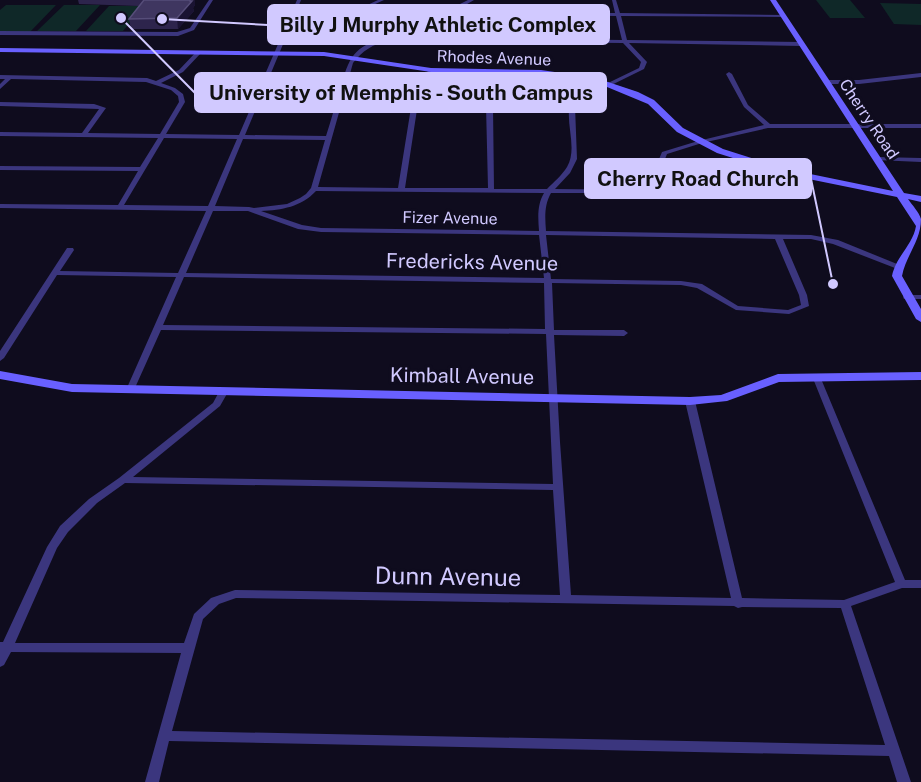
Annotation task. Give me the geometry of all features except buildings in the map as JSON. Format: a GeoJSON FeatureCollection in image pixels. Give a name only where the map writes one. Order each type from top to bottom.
{"type":"FeatureCollection","features":[{"type":"Feature","properties":{"kind":"main road","name":"Cherry Road"},"geometry":{"type":"LineString","coordinates":[[773,0],[921,226],[920,236],[902,255],[898,266]]}},
{"type":"Feature","properties":{"kind":"main road","name":"Rhodes Avenue"},"geometry":{"type":"LineString","coordinates":[[0,50],[199,52],[354,57],[432,70],[541,72],[572,75],[612,84],[651,102],[680,130],[700,142],[741,159],[784,171],[921,199]]}},
{"type":"Feature","properties":{"kind":"main road"},"geometry":{"type":"LineString","coordinates":[[898,266],[897,276],[921,319]]}},
{"type":"Feature","properties":{"kind":"main road","name":"Kimball Avenue"},"geometry":{"type":"LineString","coordinates":[[0,375],[72,388],[552,396],[690,401],[723,398],[778,378],[921,376]]}},
{"type":"Feature","properties":{"kind":"street"},"geometry":{"type":"LineString","coordinates":[[0,33],[178,34],[192,28],[212,0]]}},
{"type":"Feature","properties":{"kind":"street"},"geometry":{"type":"LineString","coordinates":[[130,390],[279,54],[299,0]]}},
{"type":"Feature","properties":{"kind":"street"},"geometry":{"type":"LineString","coordinates":[[294,17],[360,10],[382,0]]}},
{"type":"Feature","properties":{"kind":"street"},"geometry":{"type":"LineString","coordinates":[[472,0],[460,6],[460,11],[472,13],[783,16]]}},
{"type":"Feature","properties":{"kind":"street"},"geometry":{"type":"LineString","coordinates":[[566,599],[557,487],[548,279],[542,205],[548,192],[571,166],[574,158],[570,119],[572,105],[580,98],[641,69],[644,62],[625,42],[614,0]]}},
{"type":"Feature","properties":{"kind":"street"},"geometry":{"type":"LineString","coordinates":[[249,209],[274,208],[308,198],[314,189],[350,63],[354,57],[374,42],[388,39],[801,44]]}},
{"type":"Feature","properties":{"kind":"street"},"geometry":{"type":"LineString","coordinates":[[158,82],[181,71],[199,52]]}},
{"type":"Feature","properties":{"kind":"street"},"geometry":{"type":"LineString","coordinates":[[401,189],[415,101],[422,80],[432,70]]}},
{"type":"Feature","properties":{"kind":"street"},"geometry":{"type":"LineString","coordinates":[[729,74],[746,106],[768,126]]}},
{"type":"Feature","properties":{"kind":"street"},"geometry":{"type":"LineString","coordinates":[[827,82],[859,82],[921,75]]}},
{"type":"Feature","properties":{"kind":"street"},"geometry":{"type":"LineString","coordinates":[[0,78],[130,79],[158,82],[173,88],[181,95],[182,102],[120,207]]}},
{"type":"Feature","properties":{"kind":"street"},"geometry":{"type":"LineString","coordinates":[[0,87],[9,78]]}},
{"type":"Feature","properties":{"kind":"street"},"geometry":{"type":"LineString","coordinates":[[415,101],[488,104],[490,106],[491,190]]}},
{"type":"Feature","properties":{"kind":"street"},"geometry":{"type":"LineString","coordinates":[[0,104],[103,108],[84,135]]}},
{"type":"Feature","properties":{"kind":"street"},"geometry":{"type":"LineString","coordinates":[[314,189],[654,192],[664,184],[660,164],[664,153],[700,142],[768,126],[921,126]]}},
{"type":"Feature","properties":{"kind":"street"},"geometry":{"type":"LineString","coordinates":[[0,134],[328,138]]}},
{"type":"Feature","properties":{"kind":"street"},"geometry":{"type":"LineString","coordinates":[[878,159],[921,160]]}},
{"type":"Feature","properties":{"kind":"street"},"geometry":{"type":"LineString","coordinates":[[0,168],[142,169]]}},
{"type":"Feature","properties":{"kind":"street"},"geometry":{"type":"LineString","coordinates":[[769,192],[784,171]]}},
{"type":"Feature","properties":{"kind":"street","name":"Fizer Avenue"},"geometry":{"type":"LineString","coordinates":[[0,206],[249,209],[301,227],[321,230],[811,237],[835,242],[898,266]]}},
{"type":"Feature","properties":{"kind":"street","name":"Fredericks Avenue"},"geometry":{"type":"LineString","coordinates":[[55,273],[548,279],[681,283],[699,286],[736,308],[789,312],[805,306],[803,295],[778,236]]}},
{"type":"Feature","properties":{"kind":"street"},"geometry":{"type":"LineString","coordinates":[[0,358],[70,250]]}},
{"type":"Feature","properties":{"kind":"street"},"geometry":{"type":"LineString","coordinates":[[908,297],[921,297]]}},
{"type":"Feature","properties":{"kind":"street"},"geometry":{"type":"LineString","coordinates":[[158,327],[624,333]]}},
{"type":"Feature","properties":{"kind":"street"},"geometry":{"type":"LineString","coordinates":[[816,376],[901,584]]}},
{"type":"Feature","properties":{"kind":"street"},"geometry":{"type":"LineString","coordinates":[[0,662],[4,647],[52,547],[64,529],[93,501],[123,480],[217,404],[223,392]]}},
{"type":"Feature","properties":{"kind":"street"},"geometry":{"type":"LineString","coordinates":[[690,401],[738,604]]}},
{"type":"Feature","properties":{"kind":"street"},"geometry":{"type":"LineString","coordinates":[[123,480],[557,487]]}},
{"type":"Feature","properties":{"kind":"street","name":"Dunn Avenue"},"geometry":{"type":"LineString","coordinates":[[152,782],[198,617],[215,601],[235,594],[845,604],[901,584],[921,584]]}},
{"type":"Feature","properties":{"kind":"street"},"geometry":{"type":"LineString","coordinates":[[845,604],[904,782]]}},
{"type":"Feature","properties":{"kind":"street"},"geometry":{"type":"LineString","coordinates":[[4,647],[188,648]]}},
{"type":"Feature","properties":{"kind":"street"},"geometry":{"type":"LineString","coordinates":[[164,736],[894,752]]}},
{"type":"Feature","properties":{"kind":"green space"},"geometry":{"type":"Polygon","coordinates":[[[816,0],[850,0],[865,18],[830,18],[816,0]]]}},
{"type":"Feature","properties":{"kind":"green space"},"geometry":{"type":"Polygon","coordinates":[[[880,3],[921,4],[921,25],[894,24],[880,3]]]}},
{"type":"Feature","properties":{"kind":"green space"},"geometry":{"type":"Polygon","coordinates":[[[6,5],[56,5],[30,32],[0,32],[0,10],[6,5]]]}},
{"type":"Feature","properties":{"kind":"green space"},"geometry":{"type":"Polygon","coordinates":[[[64,5],[100,5],[76,31],[37,31],[64,5]]]}},
{"type":"Feature","properties":{"kind":"green space"},"geometry":{"type":"Polygon","coordinates":[[[109,6],[144,6],[123,31],[86,31],[109,6]]]}},
{"type":"Feature","properties":{"kind":"place","name":"University of Memphis - South Campus"},"geometry":{"type":"Point","coordinates":[121,18]}},
{"type":"Feature","properties":{"kind":"place","name":"Billy J Murphy Athletic Complex"},"geometry":{"type":"Point","coordinates":[162,19]}},
{"type":"Feature","properties":{"kind":"place","name":"Cherry Road Church"},"geometry":{"type":"Point","coordinates":[833,284]}}]}
